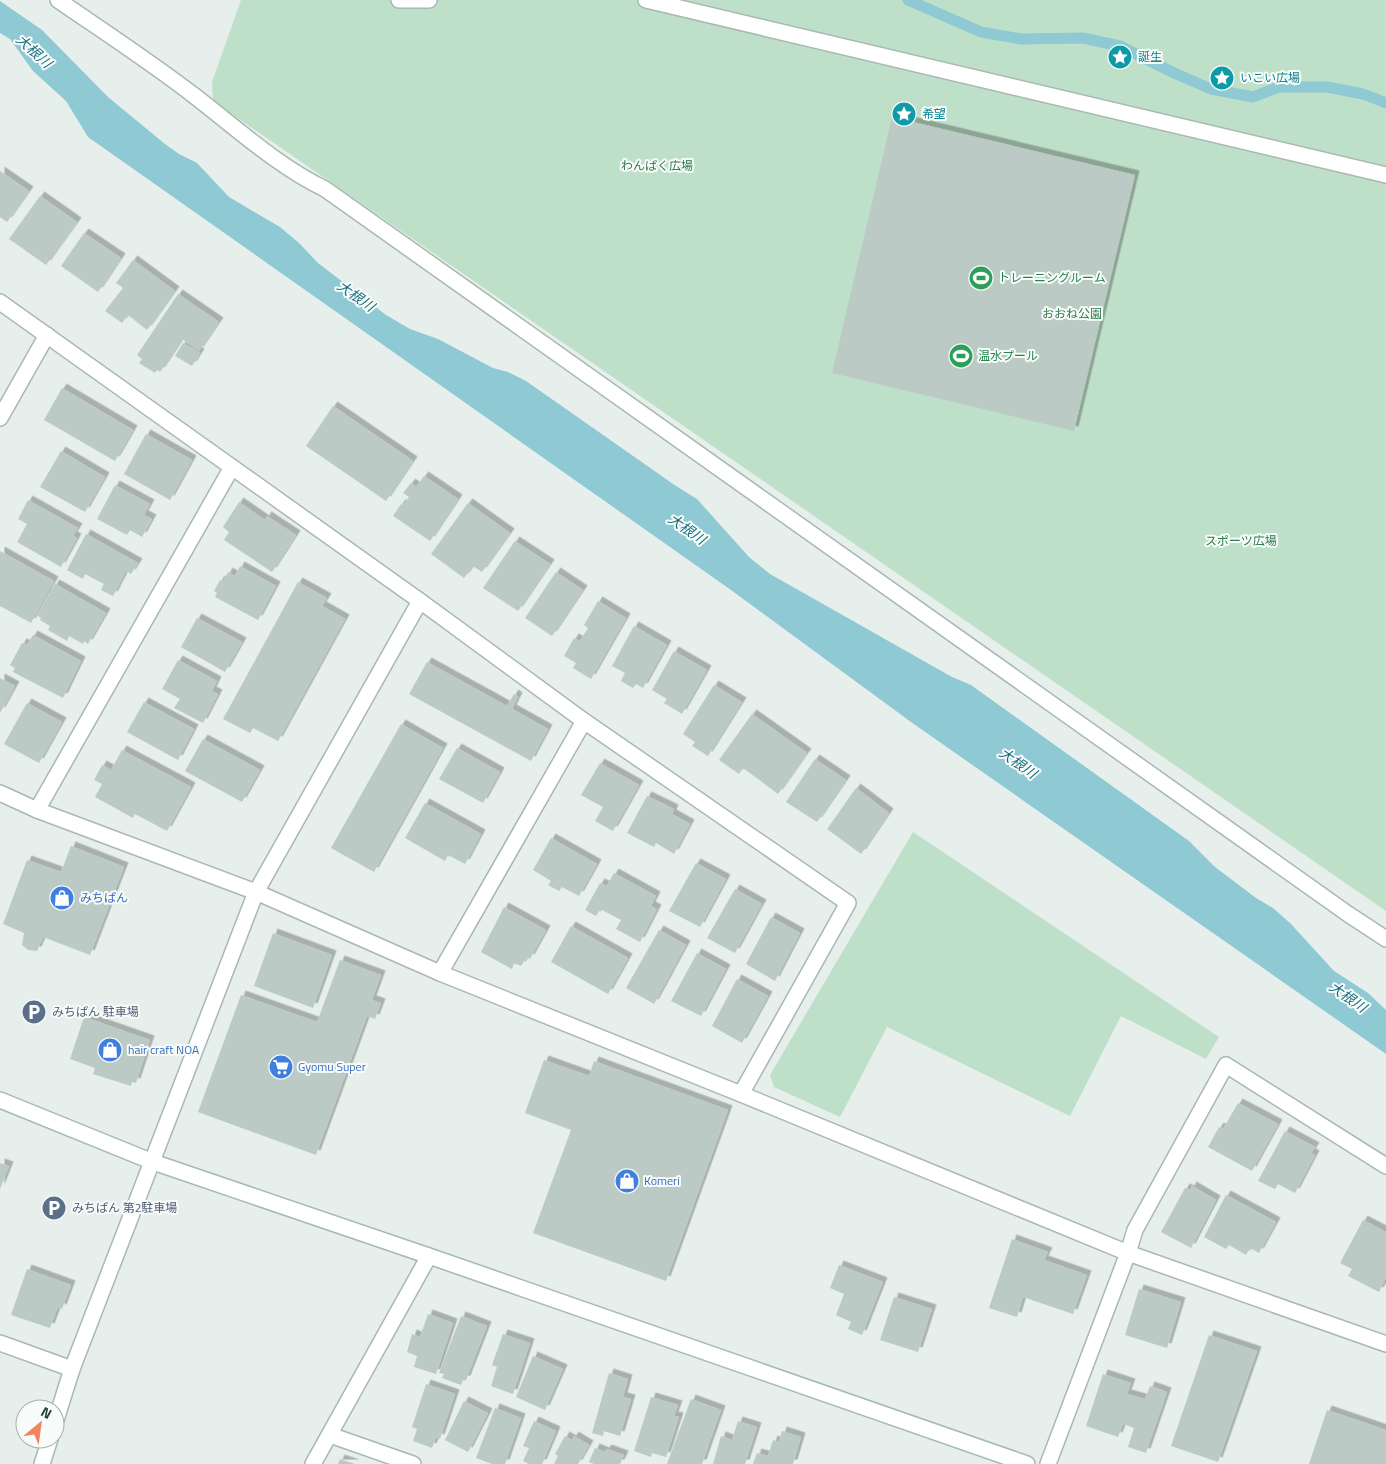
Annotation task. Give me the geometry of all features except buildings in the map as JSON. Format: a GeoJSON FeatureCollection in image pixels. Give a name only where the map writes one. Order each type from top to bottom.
{"type":"FeatureCollection","features":[{"type":"Feature","properties":{"kind":"street"},"geometry":{"type":"LineString","coordinates":[[58,0],[192,94],[237,131],[310,182],[325,188],[1348,914],[1386,938]]}},
{"type":"Feature","properties":{"kind":"street"},"geometry":{"type":"LineString","coordinates":[[399,0],[429,0]]}},
{"type":"Feature","properties":{"kind":"street"},"geometry":{"type":"LineString","coordinates":[[646,0],[1386,175]]}},
{"type":"Feature","properties":{"kind":"street"},"geometry":{"type":"LineString","coordinates":[[0,302],[420,601],[584,721],[848,902],[741,1094]]}},
{"type":"Feature","properties":{"kind":"street"},"geometry":{"type":"LineString","coordinates":[[0,418],[47,335]]}},
{"type":"Feature","properties":{"kind":"street"},"geometry":{"type":"LineString","coordinates":[[37,810],[232,467]]}},
{"type":"Feature","properties":{"kind":"street"},"geometry":{"type":"LineString","coordinates":[[63,1399],[72,1369],[256,892],[420,601]]}},
{"type":"Feature","properties":{"kind":"street"},"geometry":{"type":"LineString","coordinates":[[440,973],[584,721]]}},
{"type":"Feature","properties":{"kind":"street"},"geometry":{"type":"LineString","coordinates":[[0,793],[37,810],[256,892],[440,973],[1128,1253],[1386,1344]]}},
{"type":"Feature","properties":{"kind":"street"},"geometry":{"type":"LineString","coordinates":[[1048,1464],[1135,1230],[1226,1065],[1386,1166]]}},
{"type":"Feature","properties":{"kind":"street"},"geometry":{"type":"LineString","coordinates":[[0,1100],[153,1162],[1027,1464]]}},
{"type":"Feature","properties":{"kind":"street"},"geometry":{"type":"LineString","coordinates":[[312,1464],[429,1256]]}},
{"type":"Feature","properties":{"kind":"street"},"geometry":{"type":"LineString","coordinates":[[0,1343],[72,1369]]}},
{"type":"Feature","properties":{"kind":"street"},"geometry":{"type":"LineString","coordinates":[[330,1435],[413,1464]]}},
{"type":"Feature","properties":{"kind":"street"},"geometry":{"type":"LineString","coordinates":[[42,1464],[47,1449]]}},
{"type":"Feature","properties":{"kind":"green space","name":"おおね公園"},"geometry":{"type":"Polygon","coordinates":[[[241,0],[1386,0],[1386,911],[213,101],[212,82],[241,0]]]}},
{"type":"Feature","properties":{"kind":"green space"},"geometry":{"type":"Polygon","coordinates":[[[913,832],[1219,1037],[1206,1059],[1121,1016],[1070,1116],[887,1027],[840,1117],[774,1087],[770,1075],[913,832]]]}},
{"type":"Feature","properties":{"kind":"water","name":"大根川"},"geometry":{"type":"Polygon","coordinates":[[[0,1],[42,30],[108,97],[165,144],[197,163],[229,197],[280,227],[318,263],[386,315],[410,329],[438,339],[493,368],[508,372],[526,381],[697,499],[749,557],[770,574],[952,677],[971,685],[1189,841],[1215,867],[1256,898],[1273,908],[1291,924],[1334,971],[1368,993],[1386,1010],[1386,1054],[911,722],[731,590],[88,137],[66,101],[33,71],[10,39],[0,33],[0,1]]]}},
{"type":"Feature","properties":{"kind":"waterway"},"geometry":{"type":"LineString","coordinates":[[908,0],[981,32],[1021,39],[1083,38],[1120,46],[1211,89],[1253,97],[1279,87],[1327,87],[1363,94],[1386,103]]}},
{"type":"Feature","properties":{"kind":"place","name":"誕生"},"geometry":{"type":"Point","coordinates":[1120,57]}},
{"type":"Feature","properties":{"kind":"place","name":"いこい広場"},"geometry":{"type":"Point","coordinates":[1222,78]}},
{"type":"Feature","properties":{"kind":"place","name":"希望"},"geometry":{"type":"Point","coordinates":[904,114]}},
{"type":"Feature","properties":{"kind":"place","name":"トレーニングルーム"},"geometry":{"type":"Point","coordinates":[981,278]}},
{"type":"Feature","properties":{"kind":"place","name":"温水プール"},"geometry":{"type":"Point","coordinates":[961,356]}},
{"type":"Feature","properties":{"kind":"place","name":"みちぱん"},"geometry":{"type":"Point","coordinates":[62,898]}},
{"type":"Feature","properties":{"kind":"place","name":"みちぱん 駐車場"},"geometry":{"type":"Point","coordinates":[34,1012]}},
{"type":"Feature","properties":{"kind":"place","name":"hair craft NOA"},"geometry":{"type":"Point","coordinates":[110,1050]}},
{"type":"Feature","properties":{"kind":"place","name":"Gyomu Super"},"geometry":{"type":"Point","coordinates":[281,1067]}},
{"type":"Feature","properties":{"kind":"place","name":"Komeri"},"geometry":{"type":"Point","coordinates":[627,1181]}},
{"type":"Feature","properties":{"kind":"place","name":"みちぱん 第2駐車場"},"geometry":{"type":"Point","coordinates":[54,1208]}},
{"type":"Feature","properties":{"kind":"park label","name":"わんぱく広場"},"geometry":{"type":"Point","coordinates":[657,166]}},
{"type":"Feature","properties":{"kind":"park label","name":"スポーツ広場"},"geometry":{"type":"Point","coordinates":[1241,541]}}]}
